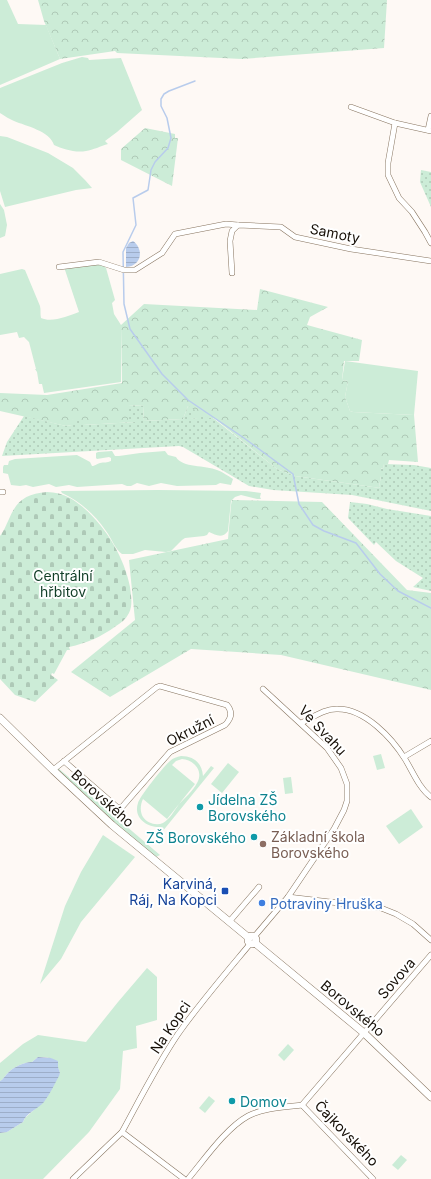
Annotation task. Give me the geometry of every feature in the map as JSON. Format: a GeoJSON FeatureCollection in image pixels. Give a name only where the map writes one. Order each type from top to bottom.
{"type":"FeatureCollection","features":[{"type":"Feature","properties":{"kind":"main road","name":"Borovského"},"geometry":{"type":"LineString","coordinates":[[0,718],[112,825],[364,1033],[431,1097]]}},
{"type":"Feature","properties":{"kind":"street"},"geometry":{"type":"LineString","coordinates":[[351,107],[395,123],[430,130],[431,116]]}},
{"type":"Feature","properties":{"kind":"street"},"geometry":{"type":"LineString","coordinates":[[395,123],[388,163],[388,175],[399,198],[412,212],[431,243]]}},
{"type":"Feature","properties":{"kind":"street","name":"Samoty"},"geometry":{"type":"LineString","coordinates":[[59,267],[99,262],[124,270],[135,270],[162,253],[175,234],[226,224],[281,227],[295,237],[351,249],[431,261]]}},
{"type":"Feature","properties":{"kind":"street"},"geometry":{"type":"LineString","coordinates":[[232,272],[230,241],[232,231],[238,225]]}},
{"type":"Feature","properties":{"kind":"street","name":"Okružní"},"geometry":{"type":"LineString","coordinates":[[53,770],[64,761],[157,687],[164,687],[227,705],[231,710],[230,718],[225,725],[170,752],[124,806],[117,806],[64,761]]}},
{"type":"Feature","properties":{"kind":"street","name":"Ve Svahu"},"geometry":{"type":"LineString","coordinates":[[252,941],[288,897],[334,829],[344,810],[347,784],[341,768],[327,748],[263,689]]}},
{"type":"Feature","properties":{"kind":"street"},"geometry":{"type":"LineString","coordinates":[[301,723],[324,711],[337,708],[363,716],[376,725],[391,740],[404,757],[420,785],[431,798]]}},
{"type":"Feature","properties":{"kind":"street"},"geometry":{"type":"LineString","coordinates":[[404,757],[431,741]]}},
{"type":"Feature","properties":{"kind":"street"},"geometry":{"type":"LineString","coordinates":[[229,922],[259,887]]}},
{"type":"Feature","properties":{"kind":"street"},"geometry":{"type":"LineString","coordinates":[[288,897],[381,908],[396,914],[412,924],[431,940]]}},
{"type":"Feature","properties":{"kind":"street","name":"Na Kopci"},"geometry":{"type":"LineString","coordinates":[[73,1179],[122,1132],[156,1069],[177,1036],[205,997],[252,941]]}},
{"type":"Feature","properties":{"kind":"street","name":"Sovova"},"geometry":{"type":"LineString","coordinates":[[302,1105],[431,956]]}},
{"type":"Feature","properties":{"kind":"street"},"geometry":{"type":"LineString","coordinates":[[188,1179],[234,1126],[248,1116],[259,1112],[302,1105]]}},
{"type":"Feature","properties":{"kind":"street","name":"Čajkovského"},"geometry":{"type":"LineString","coordinates":[[302,1105],[373,1179]]}},
{"type":"Feature","properties":{"kind":"street"},"geometry":{"type":"LineString","coordinates":[[122,1132],[184,1179]]}},
{"type":"Feature","properties":{"kind":"green space"},"geometry":{"type":"Polygon","coordinates":[[[0,0],[7,0],[18,24],[46,25],[60,59],[0,85],[0,0]]]}},
{"type":"Feature","properties":{"kind":"green space"},"geometry":{"type":"Polygon","coordinates":[[[38,0],[387,0],[384,48],[242,59],[117,53],[115,51],[60,59],[44,21],[38,0]]]}},
{"type":"Feature","properties":{"kind":"green space"},"geometry":{"type":"Polygon","coordinates":[[[82,57],[88,58],[89,60],[121,58],[142,110],[105,141],[108,144],[86,151],[73,151],[65,149],[54,145],[52,140],[43,133],[12,120],[0,113],[0,88],[62,63],[82,57]]]}},
{"type":"Feature","properties":{"kind":"green space"},"geometry":{"type":"Polygon","coordinates":[[[145,128],[175,134],[175,138],[178,138],[172,186],[121,160],[121,149],[145,128]]]}},
{"type":"Feature","properties":{"kind":"green space"},"geometry":{"type":"Polygon","coordinates":[[[0,136],[7,137],[48,153],[73,168],[92,188],[76,190],[5,207],[0,191],[0,136]]]}},
{"type":"Feature","properties":{"kind":"green space"},"geometry":{"type":"Polygon","coordinates":[[[421,170],[431,172],[431,207],[420,182],[421,170]]]}},
{"type":"Feature","properties":{"kind":"green space"},"geometry":{"type":"Polygon","coordinates":[[[0,204],[4,210],[7,225],[5,236],[0,238],[0,204]]]}},
{"type":"Feature","properties":{"kind":"green space"},"geometry":{"type":"Polygon","coordinates":[[[100,263],[106,268],[115,300],[112,303],[114,314],[121,325],[121,382],[44,393],[42,384],[39,384],[29,342],[24,337],[19,338],[17,332],[0,335],[0,274],[22,269],[25,270],[40,306],[41,318],[50,320],[79,312],[64,267],[100,263]]]}},
{"type":"Feature","properties":{"kind":"green space"},"geometry":{"type":"Polygon","coordinates":[[[260,289],[328,307],[310,317],[307,325],[362,340],[359,361],[344,361],[342,380],[348,381],[345,397],[350,411],[414,415],[418,462],[389,460],[388,464],[384,464],[383,469],[381,468],[380,488],[295,476],[277,469],[214,418],[190,419],[191,416],[188,406],[183,419],[143,421],[144,406],[128,405],[136,422],[83,425],[72,419],[72,425],[66,426],[0,411],[0,393],[47,395],[122,383],[121,325],[144,304],[257,310],[260,289]]]}},
{"type":"Feature","properties":{"kind":"green space"},"geometry":{"type":"Polygon","coordinates":[[[345,361],[418,371],[414,415],[350,411],[345,397],[348,381],[342,380],[345,361]]]}},
{"type":"Feature","properties":{"kind":"green space"},"geometry":{"type":"Polygon","coordinates":[[[128,405],[144,406],[143,421],[183,419],[188,406],[195,410],[191,419],[198,418],[200,413],[209,418],[213,418],[277,469],[295,476],[380,488],[380,468],[383,469],[384,464],[414,465],[431,468],[431,511],[352,495],[273,490],[249,486],[179,446],[2,456],[7,442],[24,416],[66,426],[72,425],[72,419],[83,420],[83,425],[135,422],[135,420],[128,421],[128,405]]]}},
{"type":"Feature","properties":{"kind":"green space"},"geometry":{"type":"Polygon","coordinates":[[[112,451],[115,456],[119,456],[165,451],[168,455],[176,457],[183,463],[212,468],[233,479],[231,485],[220,483],[216,485],[177,486],[161,483],[149,486],[137,483],[131,486],[122,484],[77,487],[69,485],[56,487],[49,484],[33,487],[26,485],[11,485],[8,474],[3,473],[4,465],[8,465],[9,461],[15,459],[77,455],[94,466],[111,461],[111,458],[109,457],[97,459],[96,453],[112,451]]]}},
{"type":"Feature","properties":{"kind":"green space"},"geometry":{"type":"Polygon","coordinates":[[[61,491],[246,491],[261,493],[261,499],[241,495],[235,497],[231,501],[228,531],[221,536],[209,532],[204,536],[185,538],[171,551],[145,550],[133,554],[122,554],[117,549],[102,525],[92,514],[81,504],[61,491]]]}},
{"type":"Feature","properties":{"kind":"green space","name":"Centrální hřbitov"},"geometry":{"type":"Polygon","coordinates":[[[47,492],[65,495],[81,505],[91,514],[109,536],[127,574],[131,603],[128,615],[120,624],[94,639],[69,647],[70,650],[67,650],[54,674],[52,673],[51,675],[58,680],[35,702],[15,695],[0,679],[0,536],[15,507],[23,499],[33,494],[47,492]]]}},
{"type":"Feature","properties":{"kind":"green space"},"geometry":{"type":"Polygon","coordinates":[[[232,500],[322,502],[407,590],[431,593],[431,690],[281,655],[191,649],[110,697],[71,672],[135,620],[129,560],[228,539],[232,500]]]}},
{"type":"Feature","properties":{"kind":"green space"},"geometry":{"type":"Polygon","coordinates":[[[350,502],[431,516],[431,591],[413,587],[423,578],[396,561],[376,542],[374,545],[348,518],[350,502]]]}},
{"type":"Feature","properties":{"kind":"green space"},"geometry":{"type":"Polygon","coordinates":[[[381,754],[385,768],[377,770],[373,756],[381,754]]]}},
{"type":"Feature","properties":{"kind":"green space"},"geometry":{"type":"Polygon","coordinates":[[[181,756],[190,757],[196,761],[201,767],[203,776],[211,766],[214,768],[162,832],[159,830],[161,827],[151,826],[142,821],[138,813],[138,803],[147,788],[171,760],[181,756]],[[182,759],[176,761],[172,765],[195,784],[179,804],[195,786],[199,779],[199,774],[197,767],[190,761],[182,759]],[[143,799],[141,811],[143,817],[147,821],[160,824],[167,820],[172,815],[179,804],[167,819],[143,799]]]}},
{"type":"Feature","properties":{"kind":"green space"},"geometry":{"type":"Polygon","coordinates":[[[228,763],[239,772],[222,793],[211,784],[228,763]]]}},
{"type":"Feature","properties":{"kind":"green space"},"geometry":{"type":"Polygon","coordinates":[[[58,768],[160,855],[156,857],[128,835],[58,772],[58,768]]]}},
{"type":"Feature","properties":{"kind":"green space"},"geometry":{"type":"Polygon","coordinates":[[[291,777],[293,793],[285,794],[283,778],[291,777]]]}},
{"type":"Feature","properties":{"kind":"green space"},"geometry":{"type":"Polygon","coordinates":[[[411,809],[423,827],[399,844],[386,826],[411,809]]]}},
{"type":"Feature","properties":{"kind":"green space"},"geometry":{"type":"Polygon","coordinates":[[[103,835],[135,857],[81,922],[61,959],[40,984],[65,906],[81,872],[103,835]]]}},
{"type":"Feature","properties":{"kind":"green space"},"geometry":{"type":"Polygon","coordinates":[[[147,968],[157,977],[157,1020],[136,1026],[137,1048],[123,1051],[120,1089],[89,1132],[43,1179],[0,1179],[0,1133],[7,1132],[23,1122],[25,1118],[45,1100],[60,1073],[57,1065],[51,1058],[38,1057],[32,1062],[24,1063],[14,1068],[0,1081],[0,1063],[23,1044],[38,1035],[86,1042],[147,968]]]}},
{"type":"Feature","properties":{"kind":"green space"},"geometry":{"type":"Polygon","coordinates":[[[288,1044],[294,1050],[284,1061],[278,1055],[288,1044]]]}},
{"type":"Feature","properties":{"kind":"green space"},"geometry":{"type":"Polygon","coordinates":[[[209,1096],[215,1101],[205,1113],[199,1108],[209,1096]]]}},
{"type":"Feature","properties":{"kind":"green space"},"geometry":{"type":"Polygon","coordinates":[[[401,1155],[407,1160],[398,1170],[392,1165],[401,1155]]]}},
{"type":"Feature","properties":{"kind":"water"},"geometry":{"type":"Polygon","coordinates":[[[133,241],[139,248],[140,257],[135,264],[126,267],[126,248],[129,243],[133,241]]]}},
{"type":"Feature","properties":{"kind":"water"},"geometry":{"type":"Polygon","coordinates":[[[38,1057],[51,1058],[58,1061],[59,1076],[44,1102],[29,1114],[23,1122],[7,1132],[0,1133],[0,1081],[14,1068],[24,1063],[32,1062],[38,1057]]]}},
{"type":"Feature","properties":{"kind":"waterway"},"geometry":{"type":"LineString","coordinates":[[195,81],[169,91],[164,94],[161,99],[161,106],[167,118],[171,138],[168,148],[155,162],[151,170],[148,190],[133,198],[136,225],[123,252],[124,304],[130,329],[162,374],[188,400],[293,474],[299,504],[313,525],[324,531],[356,543],[380,574],[398,591],[431,608]]}},
{"type":"Feature","properties":{"kind":"place","name":"Jídelna ZŠ Borovského"},"geometry":{"type":"Point","coordinates":[200,807]}},
{"type":"Feature","properties":{"kind":"place","name":"ZŠ Borovského"},"geometry":{"type":"Point","coordinates":[254,837]}},
{"type":"Feature","properties":{"kind":"place","name":"Základní škola Borovského"},"geometry":{"type":"Point","coordinates":[263,844]}},
{"type":"Feature","properties":{"kind":"place","name":"Karviná, Ráj, Na Kopci"},"geometry":{"type":"Point","coordinates":[225,891]}},
{"type":"Feature","properties":{"kind":"place","name":"Potraviny Hruška"},"geometry":{"type":"Point","coordinates":[262,903]}},
{"type":"Feature","properties":{"kind":"place","name":"Domov"},"geometry":{"type":"Point","coordinates":[232,1101]}}]}
